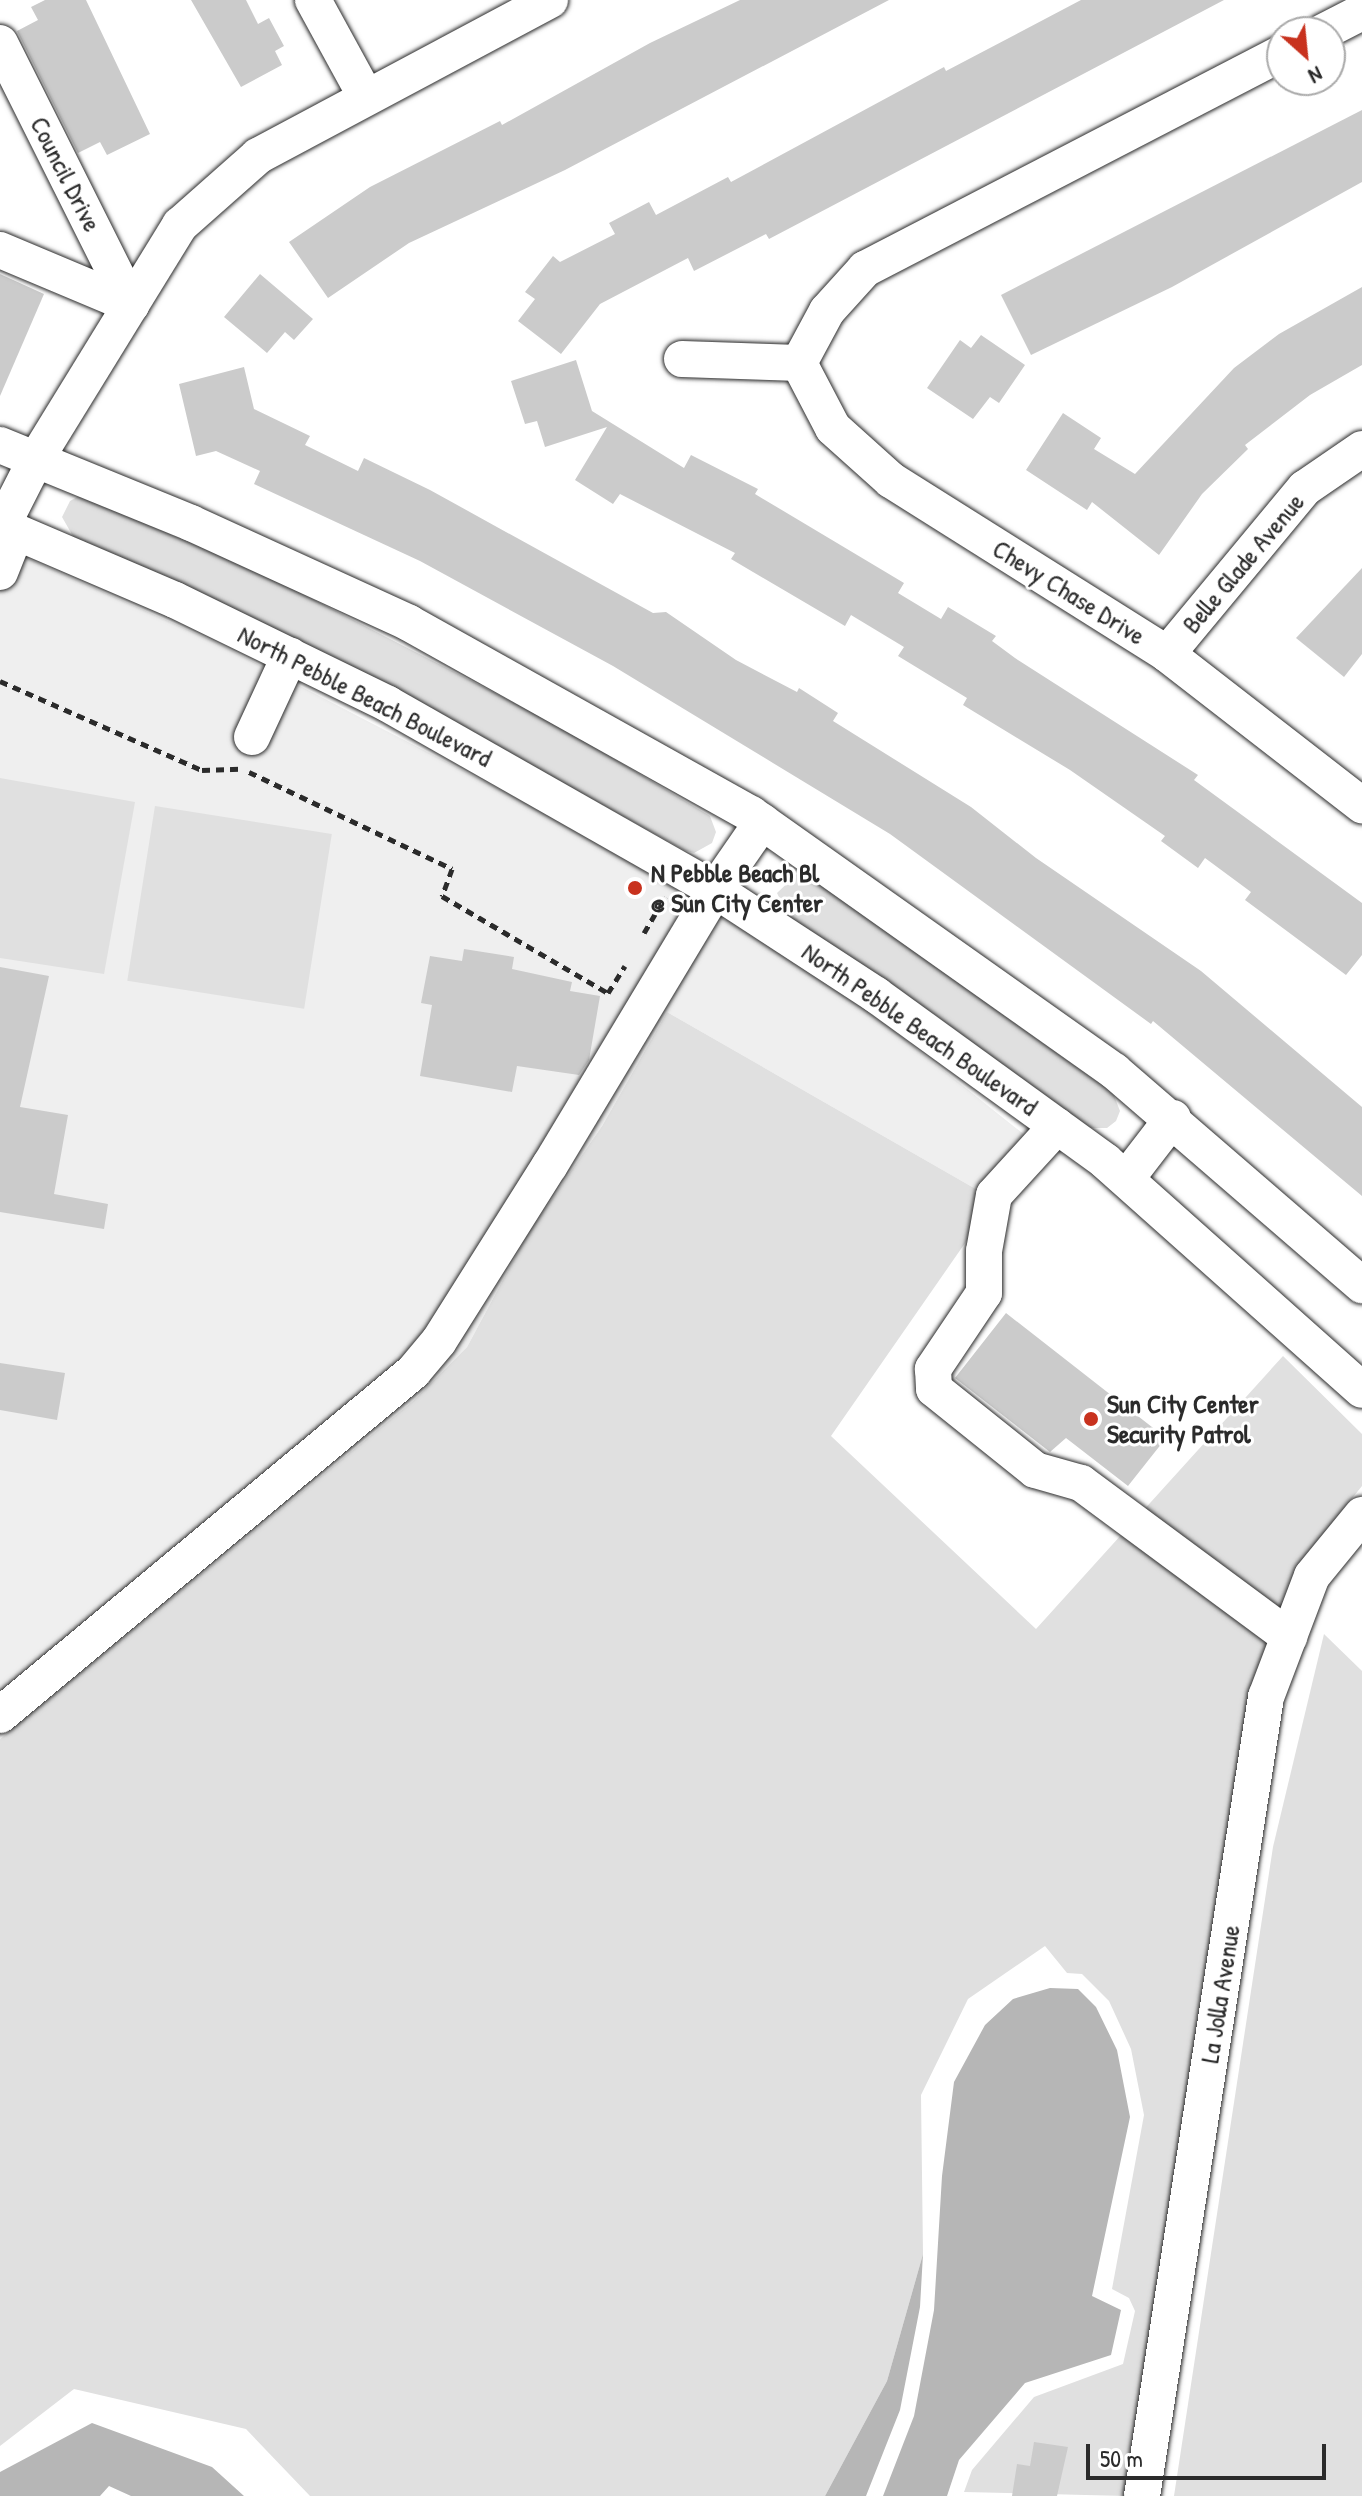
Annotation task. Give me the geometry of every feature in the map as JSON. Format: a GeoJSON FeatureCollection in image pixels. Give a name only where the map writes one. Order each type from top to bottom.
{"type":"FeatureCollection","features":[{"type":"Feature","properties":{"kind":"street"},"geometry":{"type":"LineString","coordinates":[[313,0],[365,95]]}},
{"type":"Feature","properties":{"kind":"street"},"geometry":{"type":"LineString","coordinates":[[0,572],[6,528],[36,459],[180,225],[258,156],[365,95],[550,0]]}},
{"type":"Feature","properties":{"kind":"street","name":"Council Drive"},"geometry":{"type":"LineString","coordinates":[[0,43],[131,305]]}},
{"type":"Feature","properties":{"kind":"street"},"geometry":{"type":"LineString","coordinates":[[682,359],[799,363],[827,311],[865,269],[1266,61]]}},
{"type":"Feature","properties":{"kind":"street"},"geometry":{"type":"LineString","coordinates":[[0,250],[131,305]]}},
{"type":"Feature","properties":{"kind":"street","name":"Chevy Chase Drive"},"geometry":{"type":"LineString","coordinates":[[799,363],[833,428],[891,480],[1167,654],[1362,805]]}},
{"type":"Feature","properties":{"kind":"street"},"geometry":{"type":"LineString","coordinates":[[0,445],[191,523],[409,623],[762,822],[1075,1043],[1173,1118],[1362,1285]]}},
{"type":"Feature","properties":{"kind":"street","name":"Belle Glade Avenue"},"geometry":{"type":"LineString","coordinates":[[1167,654],[1305,488],[1362,449]]}},
{"type":"Feature","properties":{"kind":"street","name":"North Pebble Beach Boulevard"},"geometry":{"type":"LineString","coordinates":[[6,528],[290,655],[416,719],[715,890],[876,995],[1126,1179],[1362,1390]]}},
{"type":"Feature","properties":{"kind":"street"},"geometry":{"type":"LineString","coordinates":[[252,737],[290,655]]}},
{"type":"Feature","properties":{"kind":"street"},"geometry":{"type":"LineString","coordinates":[[0,1715],[413,1372],[439,1341],[550,1165],[715,890],[762,822]]}},
{"type":"Feature","properties":{"kind":"street"},"geometry":{"type":"LineString","coordinates":[[1126,1179],[1173,1118]]}},
{"type":"Feature","properties":{"kind":"street"},"geometry":{"type":"LineString","coordinates":[[1057,1126],[994,1195],[984,1251],[984,1293],[933,1369],[934,1389],[1035,1470],[1081,1483],[1289,1637]]}},
{"type":"Feature","properties":{"kind":"street","name":"La Jolla Avenue"},"geometry":{"type":"LineString","coordinates":[[1142,2496],[1266,1697],[1312,1576],[1362,1515]]}},
{"type":"Feature","properties":{"kind":"path"},"geometry":{"type":"LineString","coordinates":[[0,681],[202,770],[241,769],[430,857],[452,869],[442,896],[608,993],[625,966]]}},
{"type":"Feature","properties":{"kind":"path"},"geometry":{"type":"LineString","coordinates":[[644,933],[671,886]]}},
{"type":"Feature","properties":{"kind":"shaded area"},"geometry":{"type":"Polygon","coordinates":[[[79,496],[260,572],[559,726],[710,816],[716,832],[712,843],[694,853],[684,850],[385,684],[74,538],[62,517],[70,501],[79,496]]]}},
{"type":"Feature","properties":{"kind":"shaded area"},"geometry":{"type":"Polygon","coordinates":[[[0,546],[215,642],[628,856],[868,1010],[1041,1148],[995,1200],[667,1012],[602,1126],[527,1235],[467,1347],[413,1401],[0,1739],[0,546]]]}},
{"type":"Feature","properties":{"kind":"shaded area"},"geometry":{"type":"Polygon","coordinates":[[[0,778],[135,802],[104,974],[0,958],[0,778]]]}},
{"type":"Feature","properties":{"kind":"shaded area"},"geometry":{"type":"Polygon","coordinates":[[[155,806],[332,834],[304,1009],[127,981],[155,806]]]}},
{"type":"Feature","properties":{"kind":"shaded area"},"geometry":{"type":"Polygon","coordinates":[[[797,874],[807,875],[1113,1093],[1120,1111],[1116,1121],[1107,1128],[1088,1128],[938,1017],[788,916],[777,893],[797,874]]]}},
{"type":"Feature","properties":{"kind":"shaded area"},"geometry":{"type":"Polygon","coordinates":[[[667,1012],[995,1200],[831,1436],[1036,1629],[1283,1356],[1362,1434],[1362,1486],[1299,1564],[1125,2496],[964,2492],[972,2470],[1034,2397],[1123,2364],[1135,2311],[1129,2298],[1112,2289],[1144,2115],[1131,2049],[1109,2001],[1082,1974],[1067,1973],[1045,1946],[968,1999],[921,2095],[923,2254],[887,2381],[825,2496],[310,2496],[246,2429],[74,2389],[0,2446],[0,1739],[413,1401],[467,1347],[527,1235],[602,1126],[667,1012]]]}},
{"type":"Feature","properties":{"kind":"shaded area"},"geometry":{"type":"Polygon","coordinates":[[[1324,1634],[1362,1671],[1362,2496],[1174,2496],[1273,1847],[1324,1634]]]}},
{"type":"Feature","properties":{"kind":"shaded area"},"geometry":{"type":"Polygon","coordinates":[[[1050,1988],[1078,1989],[1096,2007],[1117,2050],[1130,2117],[1092,2296],[1121,2310],[1111,2355],[1025,2383],[959,2460],[947,2496],[883,2496],[914,2416],[934,2310],[942,2176],[954,2082],[985,2025],[1013,1999],[1050,1988]]]}},
{"type":"Feature","properties":{"kind":"shaded area"},"geometry":{"type":"Polygon","coordinates":[[[923,2254],[920,2307],[900,2410],[866,2496],[825,2496],[887,2381],[923,2254]]]}},
{"type":"Feature","properties":{"kind":"shaded area"},"geometry":{"type":"Polygon","coordinates":[[[92,2423],[212,2467],[244,2496],[131,2496],[109,2486],[100,2496],[0,2496],[0,2472],[92,2423]]]}},
{"type":"Feature","properties":{"kind":"building"},"geometry":{"type":"Polygon","coordinates":[[[45,0],[86,0],[150,134],[107,155],[100,142],[78,153],[17,31],[38,20],[31,7],[45,0]]]}},
{"type":"Feature","properties":{"kind":"building"},"geometry":{"type":"Polygon","coordinates":[[[191,0],[246,0],[258,24],[269,18],[284,46],[275,51],[282,65],[241,87],[191,0]]]}},
{"type":"Feature","properties":{"kind":"building"},"geometry":{"type":"Polygon","coordinates":[[[740,0],[889,0],[565,170],[409,243],[328,298],[289,242],[370,187],[500,121],[502,125],[650,43],[740,0]]]}},
{"type":"Feature","properties":{"kind":"building"},"geometry":{"type":"Polygon","coordinates":[[[1081,0],[1224,0],[769,239],[766,234],[694,271],[688,258],[600,304],[561,354],[518,321],[535,299],[525,292],[553,256],[560,262],[615,234],[609,223],[649,202],[656,215],[728,177],[731,182],[944,67],[946,71],[1081,0]]]}},
{"type":"Feature","properties":{"kind":"building"},"geometry":{"type":"Polygon","coordinates":[[[1362,110],[1362,182],[1172,287],[1031,355],[1001,295],[1362,110]]]}},
{"type":"Feature","properties":{"kind":"building"},"geometry":{"type":"Polygon","coordinates":[[[0,274],[44,294],[0,396],[0,274]]]}},
{"type":"Feature","properties":{"kind":"building"},"geometry":{"type":"Polygon","coordinates":[[[260,274],[313,319],[294,340],[285,332],[267,353],[224,317],[260,274]]]}},
{"type":"Feature","properties":{"kind":"building"},"geometry":{"type":"Polygon","coordinates":[[[1362,287],[1362,365],[1310,395],[1245,445],[1248,449],[1202,494],[1159,555],[1092,502],[1087,510],[1026,470],[1063,413],[1101,438],[1094,449],[1135,474],[1234,368],[1279,334],[1362,287]]]}},
{"type":"Feature","properties":{"kind":"building"},"geometry":{"type":"Polygon","coordinates":[[[981,335],[1025,365],[999,403],[990,397],[973,419],[927,388],[960,340],[971,348],[981,335]]]}},
{"type":"Feature","properties":{"kind":"building"},"geometry":{"type":"Polygon","coordinates":[[[576,360],[592,411],[684,468],[691,455],[758,489],[755,494],[904,583],[898,593],[941,619],[948,607],[996,636],[992,641],[1015,658],[1198,775],[1194,780],[1362,903],[1362,955],[1346,975],[1245,900],[1251,892],[1205,858],[1198,868],[1161,841],[1165,836],[1070,770],[963,705],[967,698],[898,656],[904,647],[851,615],[845,626],[731,559],[735,553],[620,494],[613,504],[575,480],[607,427],[545,447],[537,421],[525,424],[511,381],[576,360]]]}},
{"type":"Feature","properties":{"kind":"building"},"geometry":{"type":"Polygon","coordinates":[[[244,367],[254,409],[310,436],[305,445],[358,471],[364,458],[430,490],[653,613],[666,612],[736,660],[797,692],[799,688],[838,713],[833,721],[971,807],[1036,858],[1201,971],[1362,1107],[1362,1196],[1153,1021],[1151,1024],[890,834],[613,666],[420,561],[254,484],[260,471],[216,451],[196,456],[179,384],[244,367]]]}},
{"type":"Feature","properties":{"kind":"building"},"geometry":{"type":"Polygon","coordinates":[[[1362,568],[1362,654],[1344,677],[1296,638],[1362,568]]]}},
{"type":"Feature","properties":{"kind":"building"},"geometry":{"type":"Polygon","coordinates":[[[464,949],[514,957],[512,969],[572,982],[570,991],[600,996],[589,1060],[579,1075],[517,1066],[512,1092],[420,1076],[432,1005],[421,1003],[430,956],[462,961],[464,949]]]}},
{"type":"Feature","properties":{"kind":"building"},"geometry":{"type":"Polygon","coordinates":[[[0,967],[49,976],[20,1107],[68,1115],[54,1194],[108,1204],[104,1229],[0,1212],[0,967]]]}},
{"type":"Feature","properties":{"kind":"building"},"geometry":{"type":"Polygon","coordinates":[[[1006,1313],[1166,1438],[1128,1486],[1066,1438],[1050,1452],[955,1378],[1006,1313]]]}},
{"type":"Feature","properties":{"kind":"building"},"geometry":{"type":"Polygon","coordinates":[[[0,1363],[65,1373],[57,1420],[0,1410],[0,1363]]]}},
{"type":"Feature","properties":{"kind":"building"},"geometry":{"type":"Polygon","coordinates":[[[1034,2442],[1068,2447],[1057,2496],[1012,2496],[1017,2464],[1030,2466],[1034,2442]]]}},
{"type":"Feature","properties":{"kind":"place","name":"N Pebble Beach Bl @ Sun City Center"},"geometry":{"type":"Point","coordinates":[635,888]}},
{"type":"Feature","properties":{"kind":"place","name":"Sun City Center Security Patrol"},"geometry":{"type":"Point","coordinates":[1091,1419]}}]}
